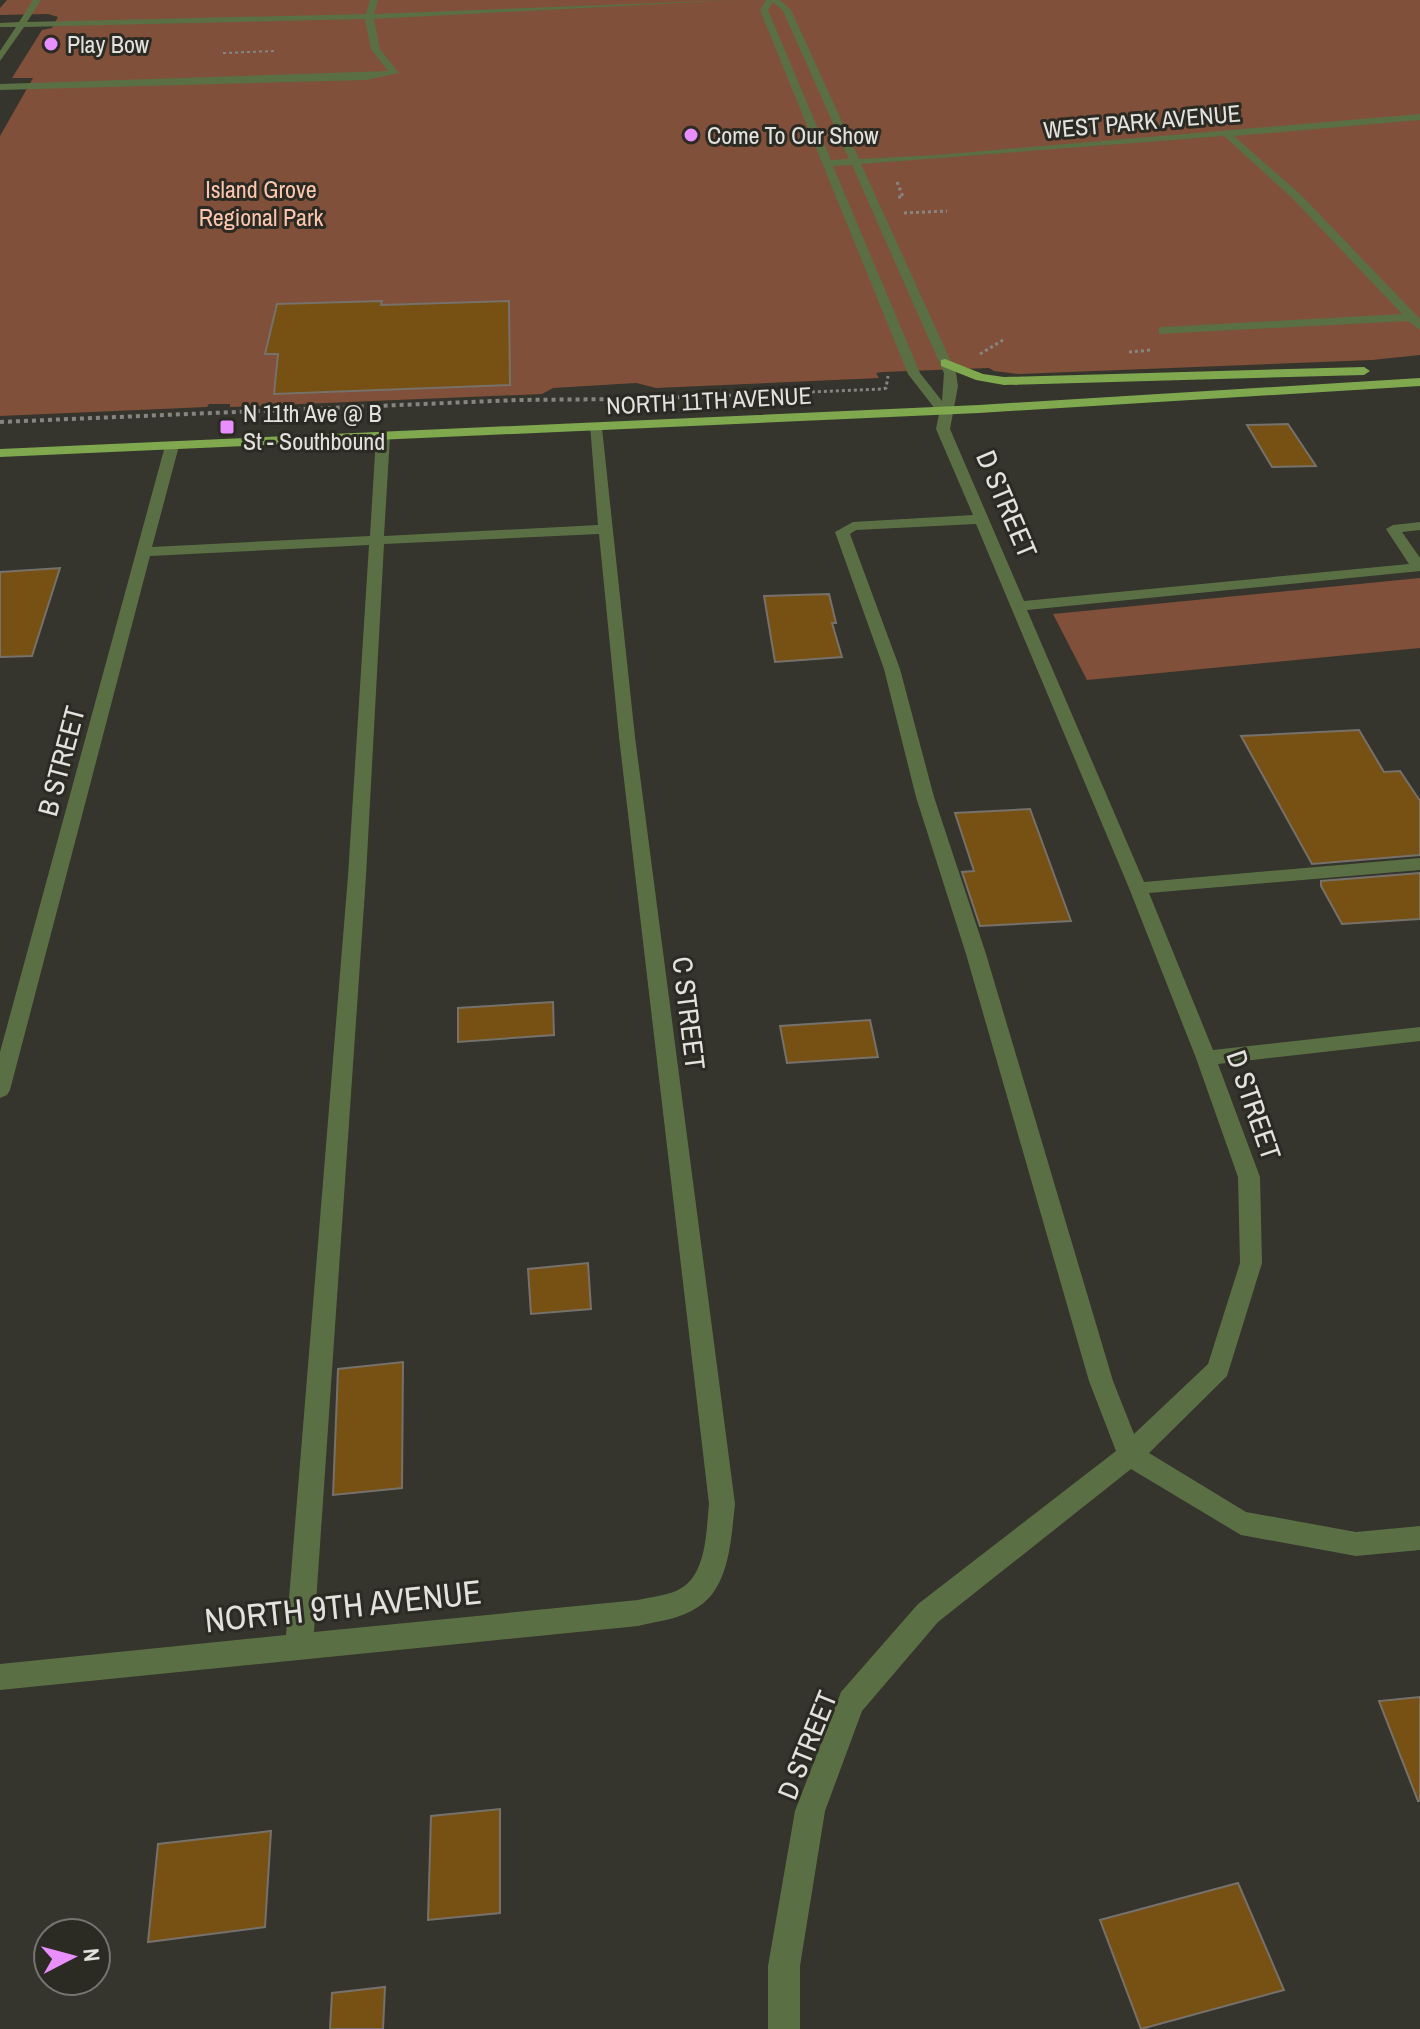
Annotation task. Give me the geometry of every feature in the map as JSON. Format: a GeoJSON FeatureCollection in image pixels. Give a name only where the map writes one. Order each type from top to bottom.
{"type":"FeatureCollection","features":[{"type":"Feature","properties":{"kind":"main road"},"geometry":{"type":"LineString","coordinates":[[945,363],[980,377],[1004,381],[1217,373],[1420,373]]}},
{"type":"Feature","properties":{"kind":"main road","name":"NORTH 11TH AVENUE"},"geometry":{"type":"LineString","coordinates":[[0,453],[943,411],[1420,382]]}},
{"type":"Feature","properties":{"kind":"street"},"geometry":{"type":"LineString","coordinates":[[0,58],[37,0]]}},
{"type":"Feature","properties":{"kind":"street"},"geometry":{"type":"LineString","coordinates":[[0,87],[366,77],[395,73],[371,43],[369,15],[374,0]]}},
{"type":"Feature","properties":{"kind":"street"},"geometry":{"type":"LineString","coordinates":[[0,25],[369,15],[731,0]]}},
{"type":"Feature","properties":{"kind":"street","name":"D STREET"},"geometry":{"type":"LineString","coordinates":[[784,2029],[784,1966],[810,1811],[851,1702],[928,1613],[1130,1455],[1218,1369],[1251,1263],[1249,1177],[1206,1058],[1138,888],[943,429],[943,411],[953,383],[787,10],[773,0],[764,10],[914,374],[943,411]]}},
{"type":"Feature","properties":{"kind":"street","name":"WEST PARK AVENUE"},"geometry":{"type":"LineString","coordinates":[[828,163],[1420,117]]}},
{"type":"Feature","properties":{"kind":"street"},"geometry":{"type":"LineString","coordinates":[[1227,134],[1296,196],[1416,322]]}},
{"type":"Feature","properties":{"kind":"street"},"geometry":{"type":"LineString","coordinates":[[1163,331],[1416,322]]}},
{"type":"Feature","properties":{"kind":"street","name":"C STREET"},"geometry":{"type":"LineString","coordinates":[[595,428],[627,737],[722,1504],[716,1552],[705,1580],[691,1598]]}},
{"type":"Feature","properties":{"kind":"street"},"geometry":{"type":"LineString","coordinates":[[299,1645],[357,876],[383,437]]}},
{"type":"Feature","properties":{"kind":"street","name":"B STREET"},"geometry":{"type":"LineString","coordinates":[[0,1090],[172,446]]}},
{"type":"Feature","properties":{"kind":"street"},"geometry":{"type":"LineString","coordinates":[[981,519],[853,526],[842,532],[892,669],[925,797],[976,954],[1101,1381],[1130,1455],[1241,1523],[1356,1544],[1420,1538]]}},
{"type":"Feature","properties":{"kind":"street"},"geometry":{"type":"LineString","coordinates":[[1018,606],[1419,567],[1393,529],[1420,526]]}},
{"type":"Feature","properties":{"kind":"street"},"geometry":{"type":"LineString","coordinates":[[144,552],[606,529]]}},
{"type":"Feature","properties":{"kind":"street"},"geometry":{"type":"LineString","coordinates":[[1138,888],[1420,864]]}},
{"type":"Feature","properties":{"kind":"street"},"geometry":{"type":"LineString","coordinates":[[1206,1058],[1420,1034]]}},
{"type":"Feature","properties":{"kind":"street","name":"NORTH 9TH AVENUE"},"geometry":{"type":"LineString","coordinates":[[0,1677],[638,1613],[691,1598]]}},
{"type":"Feature","properties":{"kind":"path"},"geometry":{"type":"LineString","coordinates":[[262,62],[268,41]]}},
{"type":"Feature","properties":{"kind":"path"},"geometry":{"type":"LineString","coordinates":[[223,53],[275,51]]}},
{"type":"Feature","properties":{"kind":"path"},"geometry":{"type":"LineString","coordinates":[[891,213],[947,211]]}},
{"type":"Feature","properties":{"kind":"path"},"geometry":{"type":"LineString","coordinates":[[978,356],[1003,340]]}},
{"type":"Feature","properties":{"kind":"path"},"geometry":{"type":"LineString","coordinates":[[650,399],[883,389],[886,386]]}},
{"type":"Feature","properties":{"kind":"path"},"geometry":{"type":"LineString","coordinates":[[0,422],[517,400],[637,399]]}},
{"type":"Feature","properties":{"kind":"green space","name":"Island Grove Regional Park"},"geometry":{"type":"Polygon","coordinates":[[[7,0],[1420,0],[1420,355],[1372,360],[1019,374],[989,368],[883,372],[876,373],[879,378],[656,388],[636,383],[553,388],[542,394],[230,407],[230,404],[209,404],[207,407],[0,416],[0,136],[33,78],[12,78],[42,30],[52,28],[58,17],[48,14],[0,15],[0,8],[7,0]]]}},
{"type":"Feature","properties":{"kind":"green space"},"geometry":{"type":"Polygon","coordinates":[[[1420,578],[1420,648],[1087,680],[1053,614],[1420,578]]]}},
{"type":"Feature","properties":{"kind":"building"},"geometry":{"type":"Polygon","coordinates":[[[382,301],[381,305],[509,301],[510,385],[274,394],[278,354],[265,354],[277,304],[382,301]]]}},
{"type":"Feature","properties":{"kind":"building"},"geometry":{"type":"Polygon","coordinates":[[[1288,424],[1316,466],[1272,467],[1247,425],[1288,424]]]}},
{"type":"Feature","properties":{"kind":"building"},"geometry":{"type":"Polygon","coordinates":[[[60,568],[32,656],[0,657],[0,572],[60,568]]]}},
{"type":"Feature","properties":{"kind":"building"},"geometry":{"type":"Polygon","coordinates":[[[829,594],[836,623],[832,623],[842,657],[775,662],[764,596],[829,594]]]}},
{"type":"Feature","properties":{"kind":"building"},"geometry":{"type":"Polygon","coordinates":[[[1359,730],[1384,772],[1400,771],[1420,801],[1420,855],[1312,864],[1241,736],[1359,730]]]}},
{"type":"Feature","properties":{"kind":"building"},"geometry":{"type":"Polygon","coordinates":[[[1030,809],[1071,921],[980,926],[962,872],[974,871],[955,813],[1030,809]]]}},
{"type":"Feature","properties":{"kind":"building"},"geometry":{"type":"Polygon","coordinates":[[[1420,873],[1420,919],[1342,924],[1321,886],[1321,881],[1420,873]]]}},
{"type":"Feature","properties":{"kind":"building"},"geometry":{"type":"Polygon","coordinates":[[[553,1002],[554,1035],[458,1042],[458,1008],[553,1002]]]}},
{"type":"Feature","properties":{"kind":"building"},"geometry":{"type":"Polygon","coordinates":[[[870,1020],[878,1057],[787,1063],[780,1026],[870,1020]]]}},
{"type":"Feature","properties":{"kind":"building"},"geometry":{"type":"Polygon","coordinates":[[[588,1263],[591,1309],[531,1314],[528,1269],[588,1263]]]}},
{"type":"Feature","properties":{"kind":"building"},"geometry":{"type":"Polygon","coordinates":[[[403,1362],[402,1488],[333,1495],[338,1369],[403,1362]]]}},
{"type":"Feature","properties":{"kind":"building"},"geometry":{"type":"Polygon","coordinates":[[[1420,1697],[1420,1801],[1418,1801],[1379,1701],[1420,1697]]]}},
{"type":"Feature","properties":{"kind":"building"},"geometry":{"type":"Polygon","coordinates":[[[500,1809],[500,1913],[428,1920],[431,1816],[500,1809]]]}},
{"type":"Feature","properties":{"kind":"building"},"geometry":{"type":"Polygon","coordinates":[[[271,1831],[265,1927],[148,1942],[158,1844],[271,1831]]]}},
{"type":"Feature","properties":{"kind":"building"},"geometry":{"type":"Polygon","coordinates":[[[1238,1883],[1284,1990],[1141,2029],[1100,1920],[1238,1883]]]}},
{"type":"Feature","properties":{"kind":"building"},"geometry":{"type":"Polygon","coordinates":[[[385,1987],[383,2029],[330,2029],[332,1993],[385,1987]]]}},
{"type":"Feature","properties":{"kind":"place","name":"Play Bow"},"geometry":{"type":"Point","coordinates":[51,44]}},
{"type":"Feature","properties":{"kind":"place","name":"Come To Our Show"},"geometry":{"type":"Point","coordinates":[691,135]}},
{"type":"Feature","properties":{"kind":"place","name":"N 11th Ave @ B St - Southbound"},"geometry":{"type":"Point","coordinates":[227,427]}}]}
